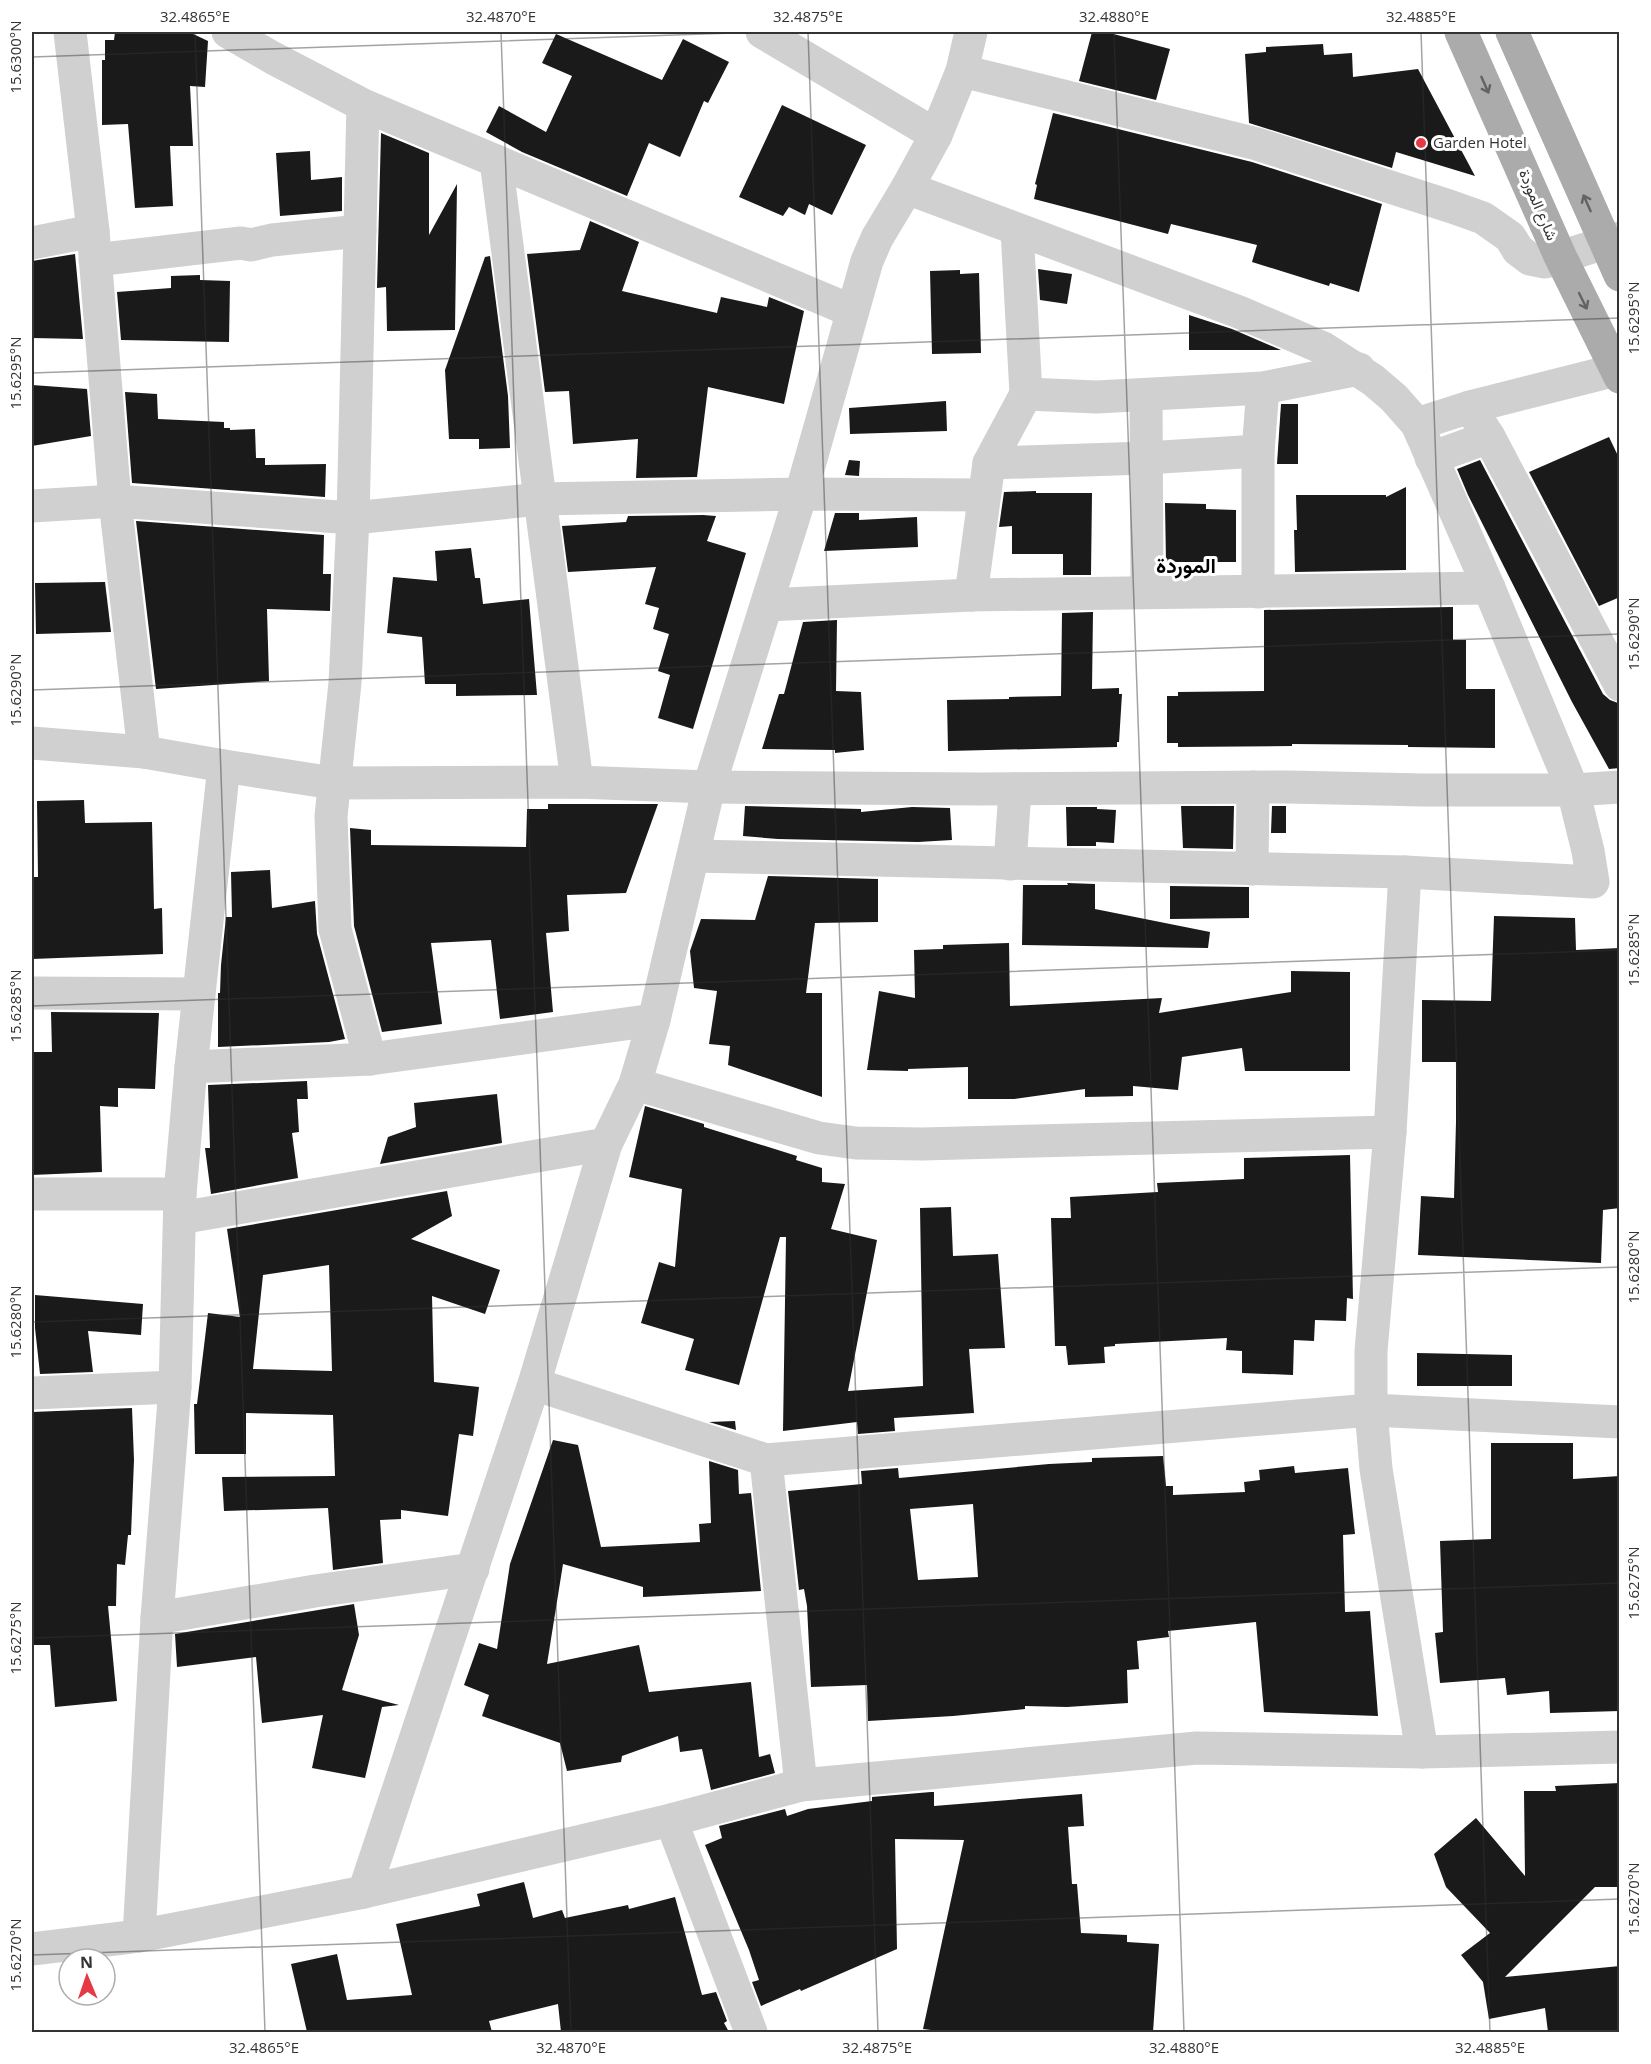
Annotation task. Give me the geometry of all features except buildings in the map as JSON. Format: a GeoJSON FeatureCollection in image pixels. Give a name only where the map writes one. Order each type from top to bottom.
{"type":"FeatureCollection","features":[{"type":"Feature","properties":{"kind":"main road","name":"شارع الموردة"},"geometry":{"type":"LineString","coordinates":[[1461,32],[1560,256],[1618,372]]}},
{"type":"Feature","properties":{"kind":"main road"},"geometry":{"type":"LineString","coordinates":[[1512,32],[1612,240],[1620,276]]}},
{"type":"Feature","properties":{"kind":"street"},"geometry":{"type":"LineString","coordinates":[[70,32],[94,246],[116,501],[144,752]]}},
{"type":"Feature","properties":{"kind":"street"},"geometry":{"type":"LineString","coordinates":[[232,32],[273,58],[363,105],[852,311]]}},
{"type":"Feature","properties":{"kind":"street"},"geometry":{"type":"LineString","coordinates":[[762,32],[936,135]]}},
{"type":"Feature","properties":{"kind":"street"},"geometry":{"type":"LineString","coordinates":[[364,1892],[534,1384],[606,1144],[635,1084],[654,1020],[709,787],[801,494],[867,261],[877,237],[936,135],[962,71],[971,32]]}},
{"type":"Feature","properties":{"kind":"street"},"geometry":{"type":"LineString","coordinates":[[962,71],[1257,144],[1484,218],[1510,237],[1518,250],[1530,259],[1545,262],[1612,240]]}},
{"type":"Feature","properties":{"kind":"street"},"geometry":{"type":"LineString","coordinates":[[363,105],[353,518],[345,683],[331,816],[333,919],[345,972],[370,1059]]}},
{"type":"Feature","properties":{"kind":"street"},"geometry":{"type":"LineString","coordinates":[[496,161],[577,782]]}},
{"type":"Feature","properties":{"kind":"street"},"geometry":{"type":"LineString","coordinates":[[907,188],[1239,312],[1323,348],[1359,369],[1394,398],[1416,424],[1489,588],[1573,790],[1588,851],[1606,883]]}},
{"type":"Feature","properties":{"kind":"street"},"geometry":{"type":"LineString","coordinates":[[971,595],[989,463],[1026,394],[1017,230]]}},
{"type":"Feature","properties":{"kind":"street"},"geometry":{"type":"LineString","coordinates":[[32,243],[94,246],[241,243],[251,245],[272,240],[360,231]]}},
{"type":"Feature","properties":{"kind":"street"},"geometry":{"type":"LineString","coordinates":[[1026,394],[1097,398],[1263,388],[1359,369]]}},
{"type":"Feature","properties":{"kind":"street"},"geometry":{"type":"LineString","coordinates":[[1416,424],[1470,407],[1618,372]]}},
{"type":"Feature","properties":{"kind":"street"},"geometry":{"type":"LineString","coordinates":[[1258,592],[1257,451],[1263,388]]}},
{"type":"Feature","properties":{"kind":"street"},"geometry":{"type":"LineString","coordinates":[[1146,396],[1147,592]]}},
{"type":"Feature","properties":{"kind":"street"},"geometry":{"type":"LineString","coordinates":[[1470,407],[1489,437],[1620,684]]}},
{"type":"Feature","properties":{"kind":"street"},"geometry":{"type":"LineString","coordinates":[[1431,458],[1489,437]]}},
{"type":"Feature","properties":{"kind":"street"},"geometry":{"type":"LineString","coordinates":[[989,463],[1146,458],[1257,451]]}},
{"type":"Feature","properties":{"kind":"street"},"geometry":{"type":"LineString","coordinates":[[32,506],[116,501],[353,518],[540,499],[801,494],[984,495]]}},
{"type":"Feature","properties":{"kind":"street"},"geometry":{"type":"LineString","coordinates":[[767,605],[971,595],[1489,588]]}},
{"type":"Feature","properties":{"kind":"street"},"geometry":{"type":"LineString","coordinates":[[32,742],[144,752],[333,783],[577,782],[709,787],[1015,789],[1253,787],[1573,790],[1620,787]]}},
{"type":"Feature","properties":{"kind":"street"},"geometry":{"type":"LineString","coordinates":[[139,1936],[157,1618],[175,1387],[180,1206],[191,1067],[224,766]]}},
{"type":"Feature","properties":{"kind":"street"},"geometry":{"type":"LineString","coordinates":[[1252,869],[1253,787]]}},
{"type":"Feature","properties":{"kind":"street"},"geometry":{"type":"LineString","coordinates":[[1010,864],[1015,789]]}},
{"type":"Feature","properties":{"kind":"street"},"geometry":{"type":"LineString","coordinates":[[693,856],[1405,872],[1606,883]]}},
{"type":"Feature","properties":{"kind":"street"},"geometry":{"type":"LineString","coordinates":[[1405,872],[1390,1132],[1371,1351],[1371,1410],[1376,1469],[1422,1752]]}},
{"type":"Feature","properties":{"kind":"street"},"geometry":{"type":"LineString","coordinates":[[32,993],[200,994]]}},
{"type":"Feature","properties":{"kind":"street"},"geometry":{"type":"LineString","coordinates":[[191,1067],[370,1059],[654,1020]]}},
{"type":"Feature","properties":{"kind":"street"},"geometry":{"type":"LineString","coordinates":[[635,1084],[819,1138],[856,1143],[922,1144],[1390,1132]]}},
{"type":"Feature","properties":{"kind":"street"},"geometry":{"type":"LineString","coordinates":[[32,1194],[180,1206],[606,1144]]}},
{"type":"Feature","properties":{"kind":"street"},"geometry":{"type":"LineString","coordinates":[[534,1384],[766,1460],[1371,1410],[1620,1422]]}},
{"type":"Feature","properties":{"kind":"street"},"geometry":{"type":"LineString","coordinates":[[32,1393],[175,1387]]}},
{"type":"Feature","properties":{"kind":"street"},"geometry":{"type":"LineString","coordinates":[[766,1460],[801,1785]]}},
{"type":"Feature","properties":{"kind":"street"},"geometry":{"type":"LineString","coordinates":[[157,1618],[315,1590],[473,1569]]}},
{"type":"Feature","properties":{"kind":"street"},"geometry":{"type":"LineString","coordinates":[[32,1949],[139,1936],[364,1892],[672,1820],[801,1785],[1197,1748],[1422,1752],[1620,1747]]}},
{"type":"Feature","properties":{"kind":"street"},"geometry":{"type":"LineString","coordinates":[[672,1820],[751,2032]]}},
{"type":"Feature","properties":{"kind":"place","name":"Garden Hotel"},"geometry":{"type":"Point","coordinates":[1421,143]}},
{"type":"Feature","properties":{"kind":"district","name":"الموردة"},"geometry":{"type":"Point","coordinates":[1186,566]}}]}
